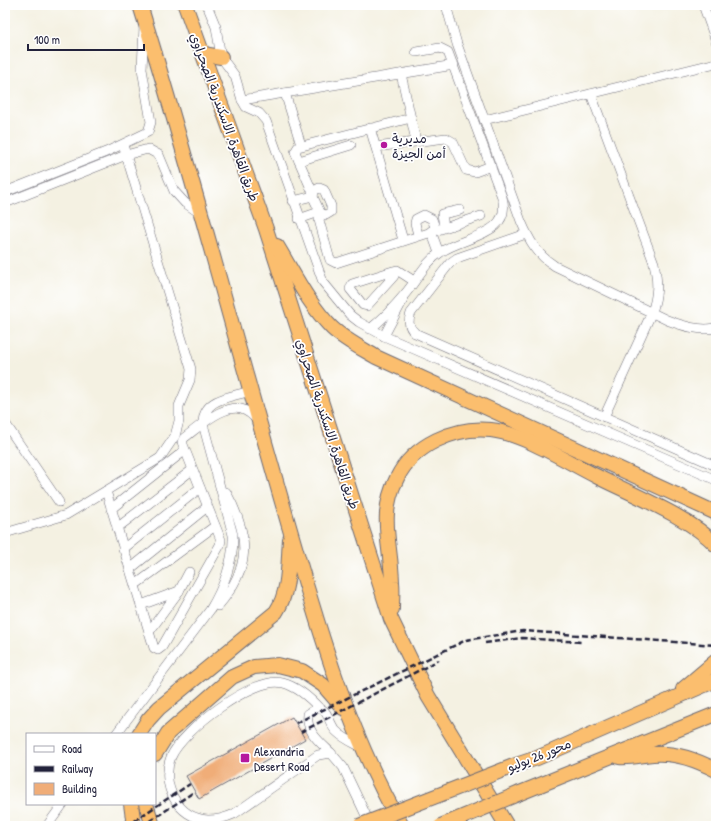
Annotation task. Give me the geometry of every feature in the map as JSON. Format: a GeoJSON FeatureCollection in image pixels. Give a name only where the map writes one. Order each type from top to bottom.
{"type":"FeatureCollection","features":[{"type":"Feature","properties":{"kind":"highway"},"geometry":{"type":"LineString","coordinates":[[140,5],[202,214],[258,421],[291,533],[349,715],[377,781],[402,826]]}},
{"type":"Feature","properties":{"kind":"highway","name":"طريق القاهرة, الاسكندرية الصحراوي"},"geometry":{"type":"LineString","coordinates":[[185,5],[266,229],[391,619],[428,696],[508,826]]}},
{"type":"Feature","properties":{"kind":"highway"},"geometry":{"type":"LineString","coordinates":[[203,54],[221,57]]}},
{"type":"Feature","properties":{"kind":"highway"},"geometry":{"type":"LineString","coordinates":[[266,229],[317,310],[332,328],[350,342],[376,357],[716,513]]}},
{"type":"Feature","properties":{"kind":"highway"},"geometry":{"type":"LineString","coordinates":[[391,619],[392,582],[386,521],[388,499],[398,476],[406,465],[422,449],[438,440],[471,430],[491,430],[512,436],[679,518],[705,535],[716,545]]}},
{"type":"Feature","properties":{"kind":"highway"},"geometry":{"type":"LineString","coordinates":[[140,733],[148,720],[159,708],[276,612],[281,602],[286,583],[291,533]]}},
{"type":"Feature","properties":{"kind":"highway"},"geometry":{"type":"LineString","coordinates":[[669,699],[716,661]]}},
{"type":"Feature","properties":{"kind":"highway"},"geometry":{"type":"LineString","coordinates":[[156,752],[168,733],[232,677],[246,670],[262,665],[287,666],[310,675],[323,685],[349,715]]}},
{"type":"Feature","properties":{"kind":"highway","name":"محور 26 يوليو"},"geometry":{"type":"LineString","coordinates":[[359,826],[516,764],[537,758],[669,699],[716,680]]}},
{"type":"Feature","properties":{"kind":"highway"},"geometry":{"type":"LineString","coordinates":[[441,826],[716,714]]}},
{"type":"Feature","properties":{"kind":"highway"},"geometry":{"type":"LineString","coordinates":[[611,757],[629,758],[655,753],[692,759],[716,770]]}},
{"type":"Feature","properties":{"kind":"highway"},"geometry":{"type":"LineString","coordinates":[[131,805],[134,826]]}},
{"type":"Feature","properties":{"kind":"highway"},"geometry":{"type":"LineString","coordinates":[[146,805],[153,826]]}},
{"type":"Feature","properties":{"kind":"street"},"geometry":{"type":"LineString","coordinates":[[207,5],[216,28],[221,57],[235,76],[242,100],[246,107],[259,112],[264,118],[299,219],[323,282],[350,315],[370,329],[384,336],[716,480]]}},
{"type":"Feature","properties":{"kind":"street"},"geometry":{"type":"LineString","coordinates":[[446,5],[451,25],[484,120],[526,234],[535,249],[547,261],[682,326],[716,328]]}},
{"type":"Feature","properties":{"kind":"street"},"geometry":{"type":"LineString","coordinates":[[703,5],[716,41]]}},
{"type":"Feature","properties":{"kind":"street"},"geometry":{"type":"LineString","coordinates":[[5,192],[106,152],[144,135],[150,127],[142,69],[144,18]]}},
{"type":"Feature","properties":{"kind":"street"},"geometry":{"type":"LineString","coordinates":[[370,329],[379,322],[404,295],[414,281],[439,253],[492,229],[500,222],[504,212],[504,202],[448,52],[443,48],[416,52]]}},
{"type":"Feature","properties":{"kind":"street"},"geometry":{"type":"LineString","coordinates":[[484,120],[716,63]]}},
{"type":"Feature","properties":{"kind":"street"},"geometry":{"type":"LineString","coordinates":[[242,100],[454,65]]}},
{"type":"Feature","properties":{"kind":"street"},"geometry":{"type":"LineString","coordinates":[[401,74],[416,141]]}},
{"type":"Feature","properties":{"kind":"street"},"geometry":{"type":"LineString","coordinates":[[285,94],[301,145]]}},
{"type":"Feature","properties":{"kind":"street"},"geometry":{"type":"LineString","coordinates":[[591,94],[654,263],[658,281],[657,295],[652,312],[604,416]]}},
{"type":"Feature","properties":{"kind":"street"},"geometry":{"type":"LineString","coordinates":[[411,118],[301,145],[295,150],[320,213],[319,220],[330,260],[334,263],[481,216]]}},
{"type":"Feature","properties":{"kind":"street"},"geometry":{"type":"LineString","coordinates":[[370,128],[403,240]]}},
{"type":"Feature","properties":{"kind":"street"},"geometry":{"type":"LineString","coordinates":[[376,147],[416,141],[449,139],[453,142],[466,170],[475,172],[491,166]]}},
{"type":"Feature","properties":{"kind":"street"},"geometry":{"type":"LineString","coordinates":[[5,533],[66,515],[106,491],[160,458],[169,448],[178,429],[179,406],[191,374],[191,368],[123,145]]}},
{"type":"Feature","properties":{"kind":"street"},"geometry":{"type":"LineString","coordinates":[[299,161],[351,145]]}},
{"type":"Feature","properties":{"kind":"street"},"geometry":{"type":"LineString","coordinates":[[5,203],[110,161],[148,149],[160,155],[174,191],[185,203],[202,214]]}},
{"type":"Feature","properties":{"kind":"street"},"geometry":{"type":"LineString","coordinates":[[106,152],[110,161]]}},
{"type":"Feature","properties":{"kind":"street"},"geometry":{"type":"LineString","coordinates":[[294,201],[313,194],[316,189],[324,190],[331,206],[329,214],[320,213],[299,219]]}},
{"type":"Feature","properties":{"kind":"street"},"geometry":{"type":"LineString","coordinates":[[437,229],[442,214],[460,210]]}},
{"type":"Feature","properties":{"kind":"street"},"geometry":{"type":"LineString","coordinates":[[418,235],[415,223],[416,219],[424,215],[432,219],[437,229],[439,253]]}},
{"type":"Feature","properties":{"kind":"street"},"geometry":{"type":"LineString","coordinates":[[526,234],[457,258],[450,263],[411,313],[409,325],[415,333],[716,466]]}},
{"type":"Feature","properties":{"kind":"street"},"geometry":{"type":"LineString","coordinates":[[393,272],[394,276],[367,306],[363,305],[350,289],[350,285],[399,270],[414,281]]}},
{"type":"Feature","properties":{"kind":"street"},"geometry":{"type":"LineString","coordinates":[[384,336],[401,306],[404,295]]}},
{"type":"Feature","properties":{"kind":"street"},"geometry":{"type":"LineString","coordinates":[[117,733],[203,619],[220,591],[234,542],[203,424],[203,416],[209,405],[250,391]]}},
{"type":"Feature","properties":{"kind":"street"},"geometry":{"type":"LineString","coordinates":[[106,491],[154,648],[158,650],[162,647],[220,545],[221,540],[184,451],[182,442],[184,438],[215,414],[236,408],[245,410],[258,421]]}},
{"type":"Feature","properties":{"kind":"street"},"geometry":{"type":"LineString","coordinates":[[5,423],[59,502]]}},
{"type":"Feature","properties":{"kind":"street"},"geometry":{"type":"LineString","coordinates":[[111,509],[184,451]]}},
{"type":"Feature","properties":{"kind":"street"},"geometry":{"type":"LineString","coordinates":[[117,528],[192,470]]}},
{"type":"Feature","properties":{"kind":"street"},"geometry":{"type":"LineString","coordinates":[[203,619],[219,605],[232,586],[242,570],[245,553],[244,533],[236,510],[218,478]]}},
{"type":"Feature","properties":{"kind":"street"},"geometry":{"type":"LineString","coordinates":[[123,549],[200,488]]}},
{"type":"Feature","properties":{"kind":"street"},"geometry":{"type":"LineString","coordinates":[[130,569],[207,507]]}},
{"type":"Feature","properties":{"kind":"street"},"geometry":{"type":"LineString","coordinates":[[135,586],[215,526]]}},
{"type":"Feature","properties":{"kind":"street"},"geometry":{"type":"LineString","coordinates":[[149,632],[179,591],[189,572]]}},
{"type":"Feature","properties":{"kind":"street"},"geometry":{"type":"LineString","coordinates":[[141,605],[179,591]]}},
{"type":"Feature","properties":{"kind":"street"},"geometry":{"type":"LineString","coordinates":[[331,754],[318,755],[234,814],[220,820],[202,819],[183,810],[172,795],[167,783],[167,769],[178,745],[198,725],[244,692],[268,683],[282,683],[299,690],[328,715],[334,730],[344,738],[364,749]]}},
{"type":"Feature","properties":{"kind":"street"},"geometry":{"type":"LineString","coordinates":[[320,709],[313,710],[308,714],[306,721],[313,735],[343,767],[370,826]]}},
{"type":"Feature","properties":{"kind":"street"},"geometry":{"type":"LineString","coordinates":[[47,826],[62,805]]}},
{"type":"Feature","properties":{"kind":"building","name":"Alexandria Desert Road"},"geometry":{"type":"Polygon","coordinates":[[[292,717],[305,739],[199,799],[186,776],[292,717]]]}},
{"type":"Feature","properties":{"kind":"railway"},"geometry":{"type":"LineString","coordinates":[[296,723],[466,640],[523,631],[716,645]]}},
{"type":"Feature","properties":{"kind":"railway"},"geometry":{"type":"LineString","coordinates":[[485,643],[522,638],[581,642]]}},
{"type":"Feature","properties":{"kind":"railway"},"geometry":{"type":"LineString","coordinates":[[301,732],[439,660]]}},
{"type":"Feature","properties":{"kind":"railway"},"geometry":{"type":"LineString","coordinates":[[126,826],[190,784]]}},
{"type":"Feature","properties":{"kind":"railway"},"geometry":{"type":"LineString","coordinates":[[142,826],[194,792]]}},
{"type":"Feature","properties":{"kind":"place","name":"مديرية أمن الجيزة"},"geometry":{"type":"Point","coordinates":[384,145]}},
{"type":"Feature","properties":{"kind":"place","name":"Alexandria Desert Road"},"geometry":{"type":"Point","coordinates":[245,758]}}]}
